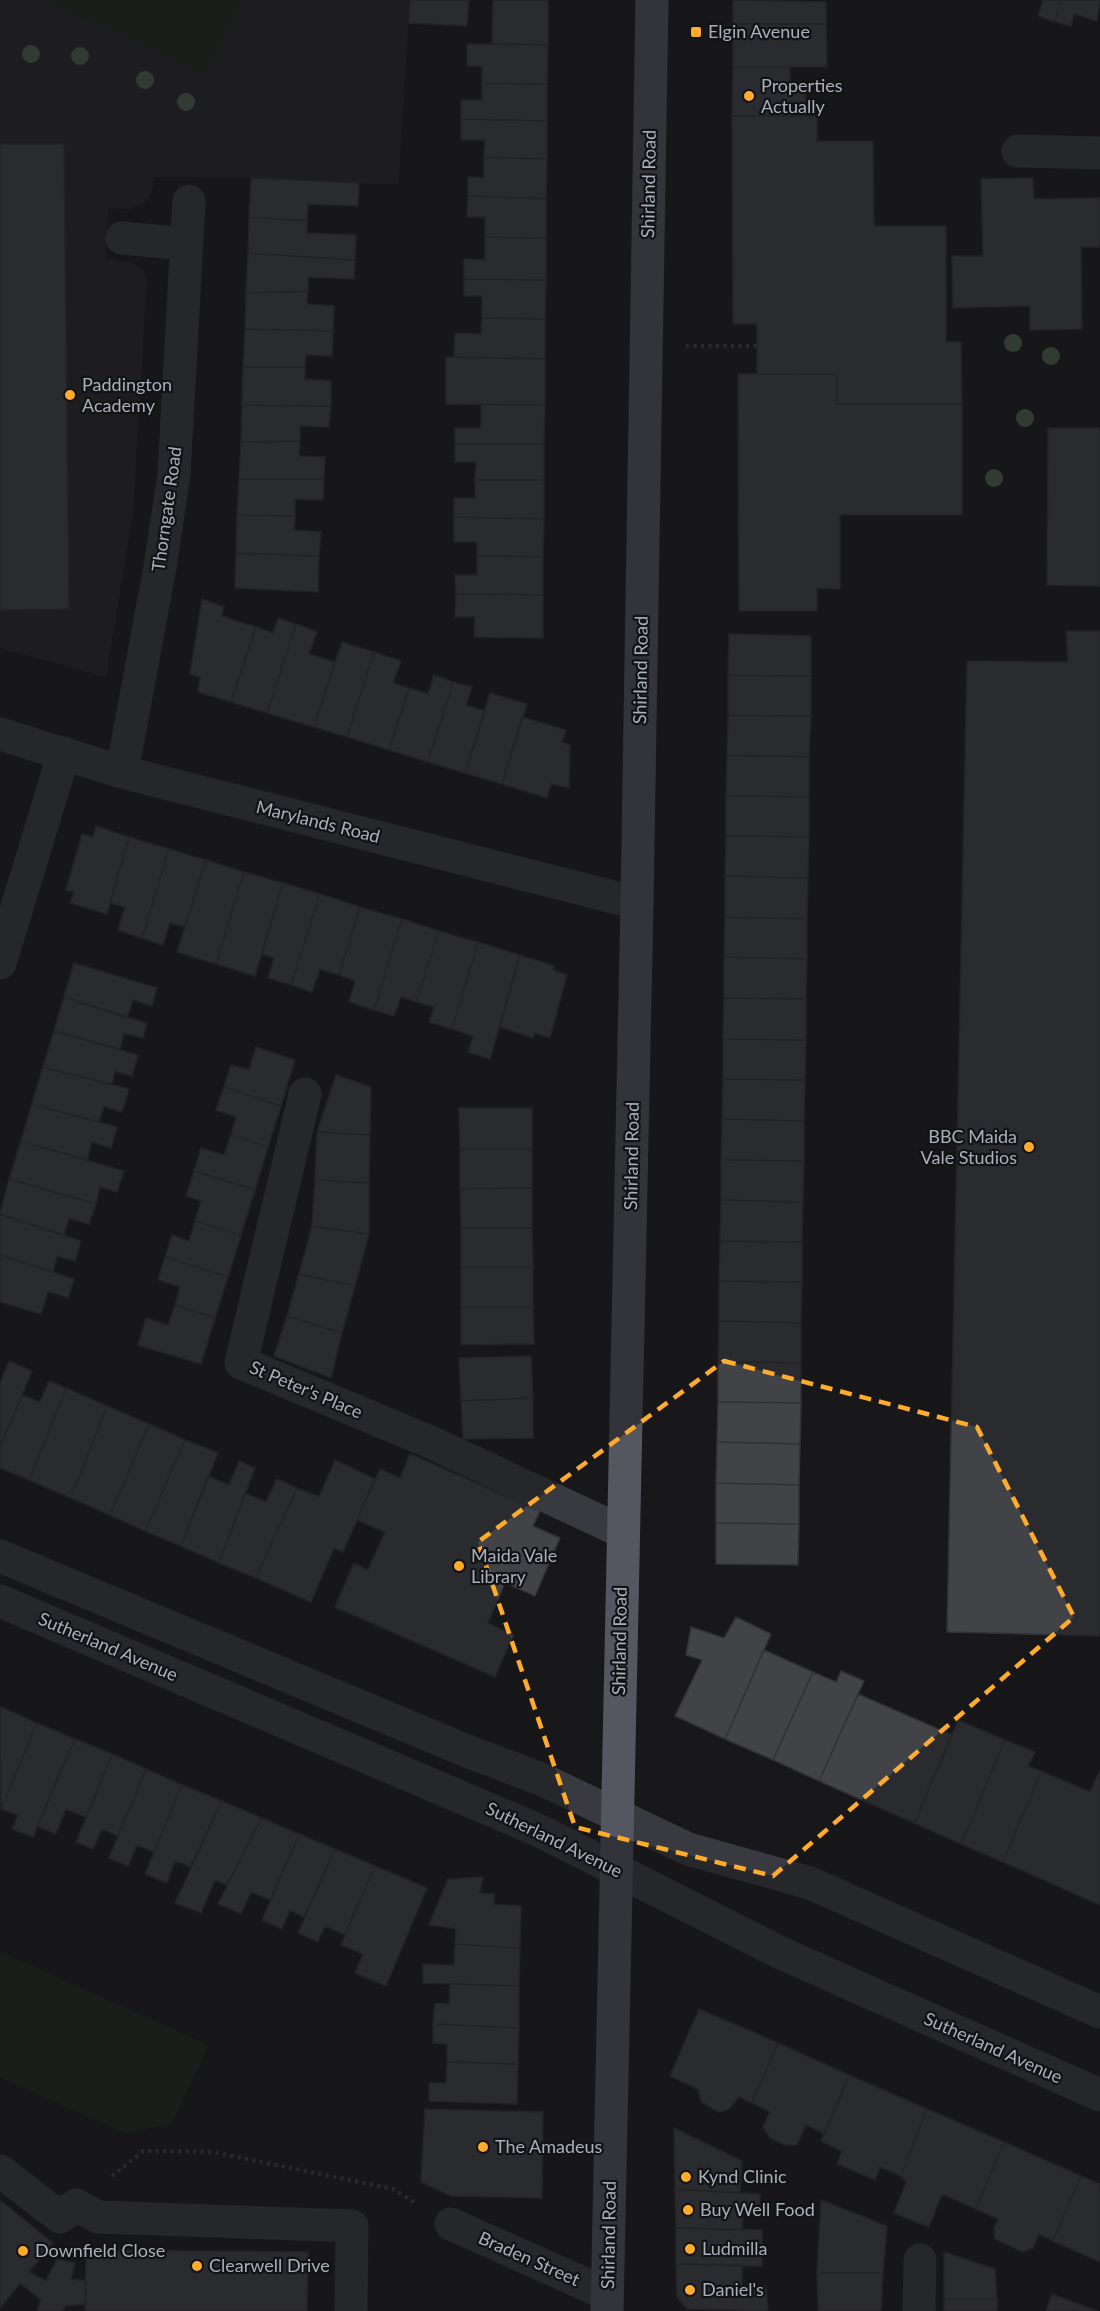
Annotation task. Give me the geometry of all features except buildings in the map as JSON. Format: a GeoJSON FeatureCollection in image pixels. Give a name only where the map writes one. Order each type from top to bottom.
{"type":"FeatureCollection","features":[{"type":"Feature","properties":{"kind":"main road","name":"Shirland Road"},"geometry":{"type":"LineString","coordinates":[[607,2303],[637,903],[652,0]]}},
{"type":"Feature","properties":{"kind":"street"},"geometry":{"type":"LineString","coordinates":[[1018,151],[1100,153]]}},
{"type":"Feature","properties":{"kind":"street","name":"Thorngate Road"},"geometry":{"type":"LineString","coordinates":[[122,772],[160,567],[174,474],[189,201]]}},
{"type":"Feature","properties":{"kind":"street"},"geometry":{"type":"LineString","coordinates":[[122,238],[187,244]]}},
{"type":"Feature","properties":{"kind":"street","name":"Marylands Road"},"geometry":{"type":"LineString","coordinates":[[0,734],[122,772],[637,903]]}},
{"type":"Feature","properties":{"kind":"street"},"geometry":{"type":"LineString","coordinates":[[0,963],[64,753]]}},
{"type":"Feature","properties":{"kind":"street","name":"St Peter's Place"},"geometry":{"type":"LineString","coordinates":[[305,1094],[240,1363],[428,1442],[623,1532]]}},
{"type":"Feature","properties":{"kind":"street"},"geometry":{"type":"LineString","coordinates":[[0,1556],[467,1751],[541,1779],[688,1849],[810,1883],[1100,2012]]}},
{"type":"Feature","properties":{"kind":"street","name":"Sutherland Avenue"},"geometry":{"type":"LineString","coordinates":[[0,1601],[538,1830],[782,1953],[1100,2095]]}},
{"type":"Feature","properties":{"kind":"street"},"geometry":{"type":"LineString","coordinates":[[0,2170],[60,2217],[76,2205],[98,2217],[352,2226],[351,2311]]}},
{"type":"Feature","properties":{"kind":"street","name":"Braden Street"},"geometry":{"type":"LineString","coordinates":[[451,2224],[607,2303]]}},
{"type":"Feature","properties":{"kind":"street"},"geometry":{"type":"LineString","coordinates":[[919,2311],[920,2260]]}},
{"type":"Feature","properties":{"kind":"path"},"geometry":{"type":"LineString","coordinates":[[799,323],[799,374]]}},
{"type":"Feature","properties":{"kind":"path"},"geometry":{"type":"LineString","coordinates":[[646,346],[799,346]]}},
{"type":"Feature","properties":{"kind":"path"},"geometry":{"type":"LineString","coordinates":[[76,2205],[143,2151],[213,2152],[393,2189],[451,2224]]}},
{"type":"Feature","properties":{"kind":"highlighted area"},"geometry":{"type":"Polygon","coordinates":[[[724,1361],[977,1427],[1074,1617],[773,1876],[575,1827],[478,1542],[724,1361]]]}},
{"type":"Feature","properties":{"kind":"shaded area","name":"Paddington Academy"},"geometry":{"type":"Polygon","coordinates":[[[0,0],[410,0],[398,185],[251,178],[154,177],[152,191],[144,203],[130,209],[109,208],[105,259],[132,263],[143,270],[147,278],[133,512],[106,677],[0,648],[0,0]]]}},
{"type":"Feature","properties":{"kind":"shaded area"},"geometry":{"type":"Polygon","coordinates":[[[46,0],[241,0],[206,75],[46,0]]]}},
{"type":"Feature","properties":{"kind":"shaded area"},"geometry":{"type":"Polygon","coordinates":[[[0,1952],[208,2045],[172,2124],[125,2133],[0,2077],[0,1952]]]}},
{"type":"Feature","properties":{"kind":"place","name":"Elgin Avenue"},"geometry":{"type":"Point","coordinates":[696,32]}},
{"type":"Feature","properties":{"kind":"place","name":"Properties Actually"},"geometry":{"type":"Point","coordinates":[749,96]}},
{"type":"Feature","properties":{"kind":"place","name":"Paddington Academy"},"geometry":{"type":"Point","coordinates":[70,395]}},
{"type":"Feature","properties":{"kind":"place","name":"BBC Maida Vale Studios"},"geometry":{"type":"Point","coordinates":[1029,1147]}},
{"type":"Feature","properties":{"kind":"place","name":"Maida Vale Library"},"geometry":{"type":"Point","coordinates":[459,1566]}},
{"type":"Feature","properties":{"kind":"place","name":"The Amadeus"},"geometry":{"type":"Point","coordinates":[483,2147]}},
{"type":"Feature","properties":{"kind":"place","name":"Kynd Clinic"},"geometry":{"type":"Point","coordinates":[686,2177]}},
{"type":"Feature","properties":{"kind":"place","name":"Buy Well Food"},"geometry":{"type":"Point","coordinates":[688,2210]}},
{"type":"Feature","properties":{"kind":"place","name":"Ludmilla"},"geometry":{"type":"Point","coordinates":[690,2249]}},
{"type":"Feature","properties":{"kind":"place","name":"Downfield Close"},"geometry":{"type":"Point","coordinates":[23,2251]}},
{"type":"Feature","properties":{"kind":"place","name":"Clearwell Drive"},"geometry":{"type":"Point","coordinates":[197,2266]}},
{"type":"Feature","properties":{"kind":"place","name":"Daniel's"},"geometry":{"type":"Point","coordinates":[690,2290]}}]}
